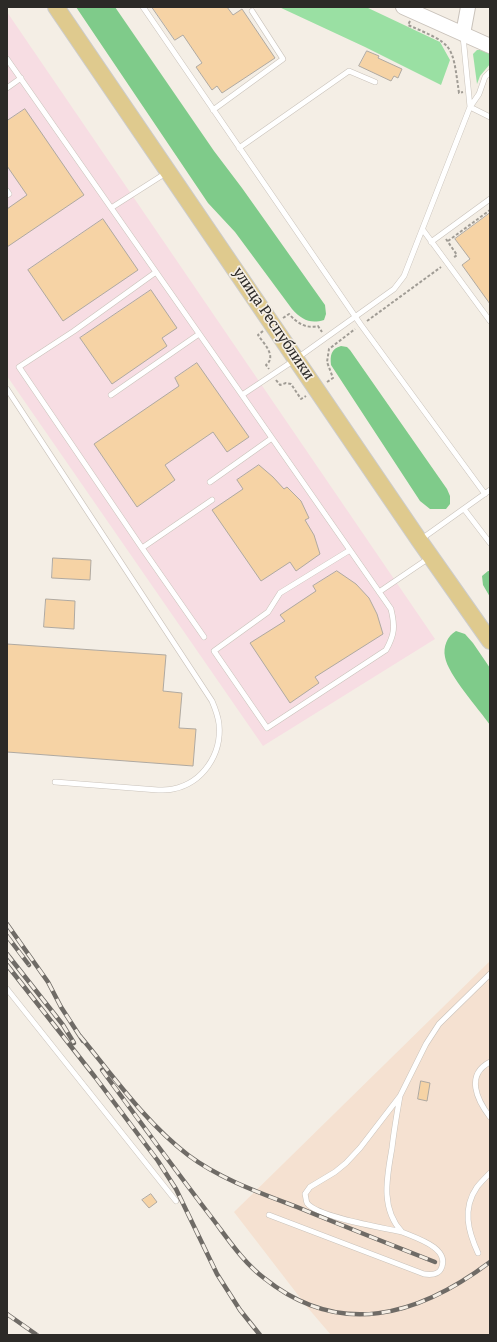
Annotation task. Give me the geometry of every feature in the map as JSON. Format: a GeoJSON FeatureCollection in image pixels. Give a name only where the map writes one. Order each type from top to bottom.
{"type":"FeatureCollection","features":[{"type":"Feature","properties":{"kind":"main road","name":"улица Республики"},"geometry":{"type":"LineString","coordinates":[[56,7],[419,540],[490,641]]}},
{"type":"Feature","properties":{"kind":"main road"},"geometry":{"type":"LineString","coordinates":[[462,34],[468,7]]}},
{"type":"Feature","properties":{"kind":"main road"},"geometry":{"type":"LineString","coordinates":[[409,10],[490,46]]}},
{"type":"Feature","properties":{"kind":"lane"},"geometry":{"type":"LineString","coordinates":[[143,7],[361,325],[485,494]]}},
{"type":"Feature","properties":{"kind":"lane"},"geometry":{"type":"LineString","coordinates":[[213,110],[283,59],[252,11]]}},
{"type":"Feature","properties":{"kind":"lane"},"geometry":{"type":"LineString","coordinates":[[462,34],[470,107]]}},
{"type":"Feature","properties":{"kind":"lane"},"geometry":{"type":"LineString","coordinates":[[7,59],[21,78],[111,208],[242,395],[350,550],[379,592],[391,609],[394,621],[394,632],[392,641],[386,650],[267,728],[214,652],[268,612],[280,593],[350,550]]}},
{"type":"Feature","properties":{"kind":"lane"},"geometry":{"type":"LineString","coordinates":[[239,148],[349,71],[375,82]]}},
{"type":"Feature","properties":{"kind":"lane"},"geometry":{"type":"LineString","coordinates":[[242,395],[356,317],[400,283],[423,230],[470,107],[479,94],[485,77],[490,72]]}},
{"type":"Feature","properties":{"kind":"lane"},"geometry":{"type":"LineString","coordinates":[[7,88],[21,78]]}},
{"type":"Feature","properties":{"kind":"lane"},"geometry":{"type":"LineString","coordinates":[[470,107],[490,117]]}},
{"type":"Feature","properties":{"kind":"lane"},"geometry":{"type":"LineString","coordinates":[[111,208],[168,171]]}},
{"type":"Feature","properties":{"kind":"lane"},"geometry":{"type":"LineString","coordinates":[[7,191],[9,194],[7,195]]}},
{"type":"Feature","properties":{"kind":"lane"},"geometry":{"type":"LineString","coordinates":[[431,242],[490,198]]}},
{"type":"Feature","properties":{"kind":"lane"},"geometry":{"type":"LineString","coordinates":[[423,230],[490,321]]}},
{"type":"Feature","properties":{"kind":"lane"},"geometry":{"type":"LineString","coordinates":[[156,272],[74,331],[19,367],[204,637]]}},
{"type":"Feature","properties":{"kind":"lane"},"geometry":{"type":"LineString","coordinates":[[111,395],[199,334]]}},
{"type":"Feature","properties":{"kind":"lane"},"geometry":{"type":"LineString","coordinates":[[7,389],[212,701],[217,714],[219,726],[219,739],[216,751],[205,771],[198,778],[174,789],[158,790],[55,782]]}},
{"type":"Feature","properties":{"kind":"lane"},"geometry":{"type":"LineString","coordinates":[[210,482],[272,438]]}},
{"type":"Feature","properties":{"kind":"lane"},"geometry":{"type":"LineString","coordinates":[[419,540],[490,490]]}},
{"type":"Feature","properties":{"kind":"lane"},"geometry":{"type":"LineString","coordinates":[[142,548],[212,500]]}},
{"type":"Feature","properties":{"kind":"lane"},"geometry":{"type":"LineString","coordinates":[[464,508],[490,543]]}},
{"type":"Feature","properties":{"kind":"lane"},"geometry":{"type":"LineString","coordinates":[[379,592],[431,557]]}},
{"type":"Feature","properties":{"kind":"lane"},"geometry":{"type":"LineString","coordinates":[[269,1215],[424,1274],[436,1274],[439,1271],[442,1267],[441,1254],[437,1249],[429,1244],[402,1232],[335,1217],[311,1206],[307,1202],[305,1194],[310,1187],[335,1172],[346,1163],[360,1148],[400,1096],[423,1049],[436,1029],[490,974]]}},
{"type":"Feature","properties":{"kind":"lane"},"geometry":{"type":"LineString","coordinates":[[7,989],[176,1201]]}},
{"type":"Feature","properties":{"kind":"lane"},"geometry":{"type":"LineString","coordinates":[[490,1062],[483,1065],[477,1076],[475,1084],[477,1096],[490,1117]]}},
{"type":"Feature","properties":{"kind":"lane"},"geometry":{"type":"LineString","coordinates":[[400,1096],[386,1191],[390,1213],[402,1232]]}},
{"type":"Feature","properties":{"kind":"lane"},"geometry":{"type":"LineString","coordinates":[[478,1253],[470,1234],[468,1223],[470,1205],[477,1187],[490,1173]]}},
{"type":"Feature","properties":{"kind":"path"},"geometry":{"type":"LineString","coordinates":[[409,10],[408,25],[439,39],[447,45],[455,59],[460,92],[469,92]]}},
{"type":"Feature","properties":{"kind":"path"},"geometry":{"type":"LineString","coordinates":[[448,241],[490,210]]}},
{"type":"Feature","properties":{"kind":"path"},"geometry":{"type":"LineString","coordinates":[[334,378],[327,362],[330,349],[457,255],[442,234]]}},
{"type":"Feature","properties":{"kind":"path"},"geometry":{"type":"LineString","coordinates":[[289,314],[304,326],[318,326]]}},
{"type":"Feature","properties":{"kind":"path"},"geometry":{"type":"LineString","coordinates":[[258,335],[271,354],[270,360],[266,365]]}},
{"type":"Feature","properties":{"kind":"path"},"geometry":{"type":"LineString","coordinates":[[280,385],[286,383],[291,384],[301,399]]}},
{"type":"Feature","properties":{"kind":"shaded area"},"geometry":{"type":"Polygon","coordinates":[[[7,12],[435,639],[263,746],[7,376],[7,12]]]}},
{"type":"Feature","properties":{"kind":"shaded area"},"geometry":{"type":"Polygon","coordinates":[[[490,961],[490,1335],[331,1335],[308,1308],[234,1212],[490,961]]]}},
{"type":"Feature","properties":{"kind":"green space"},"geometry":{"type":"Polygon","coordinates":[[[76,7],[115,7],[214,151],[325,305],[326,314],[324,320],[314,322],[306,320],[292,309],[235,232],[208,203],[76,7]]]}},
{"type":"Feature","properties":{"kind":"green space"},"geometry":{"type":"Polygon","coordinates":[[[279,7],[366,7],[440,42],[450,60],[441,85],[365,47],[279,7]]]}},
{"type":"Feature","properties":{"kind":"green space"},"geometry":{"type":"Polygon","coordinates":[[[477,50],[490,54],[490,64],[480,76],[477,84],[473,54],[477,50]]]}},
{"type":"Feature","properties":{"kind":"green space"},"geometry":{"type":"Polygon","coordinates":[[[341,346],[347,347],[350,350],[447,489],[450,496],[450,504],[446,509],[430,509],[420,501],[331,365],[333,351],[341,346]]]}},
{"type":"Feature","properties":{"kind":"green space"},"geometry":{"type":"Polygon","coordinates":[[[490,571],[490,597],[483,585],[482,576],[490,571]]]}},
{"type":"Feature","properties":{"kind":"green space"},"geometry":{"type":"Polygon","coordinates":[[[456,631],[465,634],[490,668],[490,725],[458,682],[447,664],[445,657],[445,646],[450,636],[456,631]]]}},
{"type":"Feature","properties":{"kind":"building"},"geometry":{"type":"Polygon","coordinates":[[[152,7],[227,7],[233,15],[242,9],[275,58],[222,93],[217,86],[212,90],[196,67],[202,63],[183,35],[175,40],[152,7]]]}},
{"type":"Feature","properties":{"kind":"building"},"geometry":{"type":"Polygon","coordinates":[[[367,51],[402,69],[398,78],[394,76],[391,81],[359,66],[367,51]]]}},
{"type":"Feature","properties":{"kind":"building"},"geometry":{"type":"Polygon","coordinates":[[[25,109],[84,195],[7,247],[7,209],[27,195],[7,166],[7,121],[25,109]]]}},
{"type":"Feature","properties":{"kind":"building"},"geometry":{"type":"Polygon","coordinates":[[[490,213],[490,304],[462,265],[470,259],[455,239],[490,213]]]}},
{"type":"Feature","properties":{"kind":"building"},"geometry":{"type":"Polygon","coordinates":[[[103,219],[138,270],[63,321],[28,270],[103,219]]]}},
{"type":"Feature","properties":{"kind":"building"},"geometry":{"type":"Polygon","coordinates":[[[151,290],[177,328],[162,338],[167,346],[112,384],[80,338],[151,290]]]}},
{"type":"Feature","properties":{"kind":"building"},"geometry":{"type":"Polygon","coordinates":[[[197,363],[249,437],[227,452],[213,432],[165,465],[175,480],[137,507],[94,444],[179,386],[175,378],[197,363]]]}},
{"type":"Feature","properties":{"kind":"building"},"geometry":{"type":"Polygon","coordinates":[[[259,465],[284,489],[287,487],[301,501],[309,518],[305,520],[314,535],[320,554],[296,571],[290,562],[261,581],[212,510],[243,489],[237,480],[259,465]]]}},
{"type":"Feature","properties":{"kind":"building"},"geometry":{"type":"Polygon","coordinates":[[[53,558],[91,560],[90,580],[52,578],[53,558]]]}},
{"type":"Feature","properties":{"kind":"building"},"geometry":{"type":"Polygon","coordinates":[[[337,571],[356,584],[369,598],[377,614],[383,634],[315,677],[319,683],[290,703],[250,643],[285,621],[280,615],[316,591],[313,586],[337,571]]]}},
{"type":"Feature","properties":{"kind":"building"},"geometry":{"type":"Polygon","coordinates":[[[46,599],[75,601],[74,629],[44,627],[46,599]]]}},
{"type":"Feature","properties":{"kind":"building"},"geometry":{"type":"Polygon","coordinates":[[[7,644],[166,655],[163,691],[182,693],[179,728],[196,729],[193,766],[7,752],[7,644]]]}},
{"type":"Feature","properties":{"kind":"building"},"geometry":{"type":"Polygon","coordinates":[[[421,1081],[430,1083],[427,1101],[418,1099],[421,1081]]]}},
{"type":"Feature","properties":{"kind":"building"},"geometry":{"type":"Polygon","coordinates":[[[151,1194],[157,1202],[149,1208],[142,1200],[151,1194]]]}},
{"type":"Feature","properties":{"kind":"railway"},"geometry":{"type":"LineString","coordinates":[[7,924],[48,982],[61,1007],[83,1041]]}},
{"type":"Feature","properties":{"kind":"railway"},"geometry":{"type":"LineString","coordinates":[[7,936],[29,965]]}},
{"type":"Feature","properties":{"kind":"railway"},"geometry":{"type":"LineString","coordinates":[[7,954],[63,1025],[74,1043]]}},
{"type":"Feature","properties":{"kind":"railway"},"geometry":{"type":"LineString","coordinates":[[7,965],[95,1077],[158,1161],[176,1189],[217,1274],[240,1310],[260,1335]]}},
{"type":"Feature","properties":{"kind":"railway"},"geometry":{"type":"LineString","coordinates":[[80,1036],[158,1129],[200,1164],[255,1191],[435,1262]]}},
{"type":"Feature","properties":{"kind":"railway"},"geometry":{"type":"LineString","coordinates":[[102,1070],[155,1142]]}},
{"type":"Feature","properties":{"kind":"railway"},"geometry":{"type":"LineString","coordinates":[[152,1138],[249,1265],[264,1278],[293,1297],[321,1309],[350,1314],[378,1313],[407,1307],[435,1296],[463,1281],[490,1262]]}},
{"type":"Feature","properties":{"kind":"railway"},"geometry":{"type":"LineString","coordinates":[[7,1314],[37,1335]]}}]}
